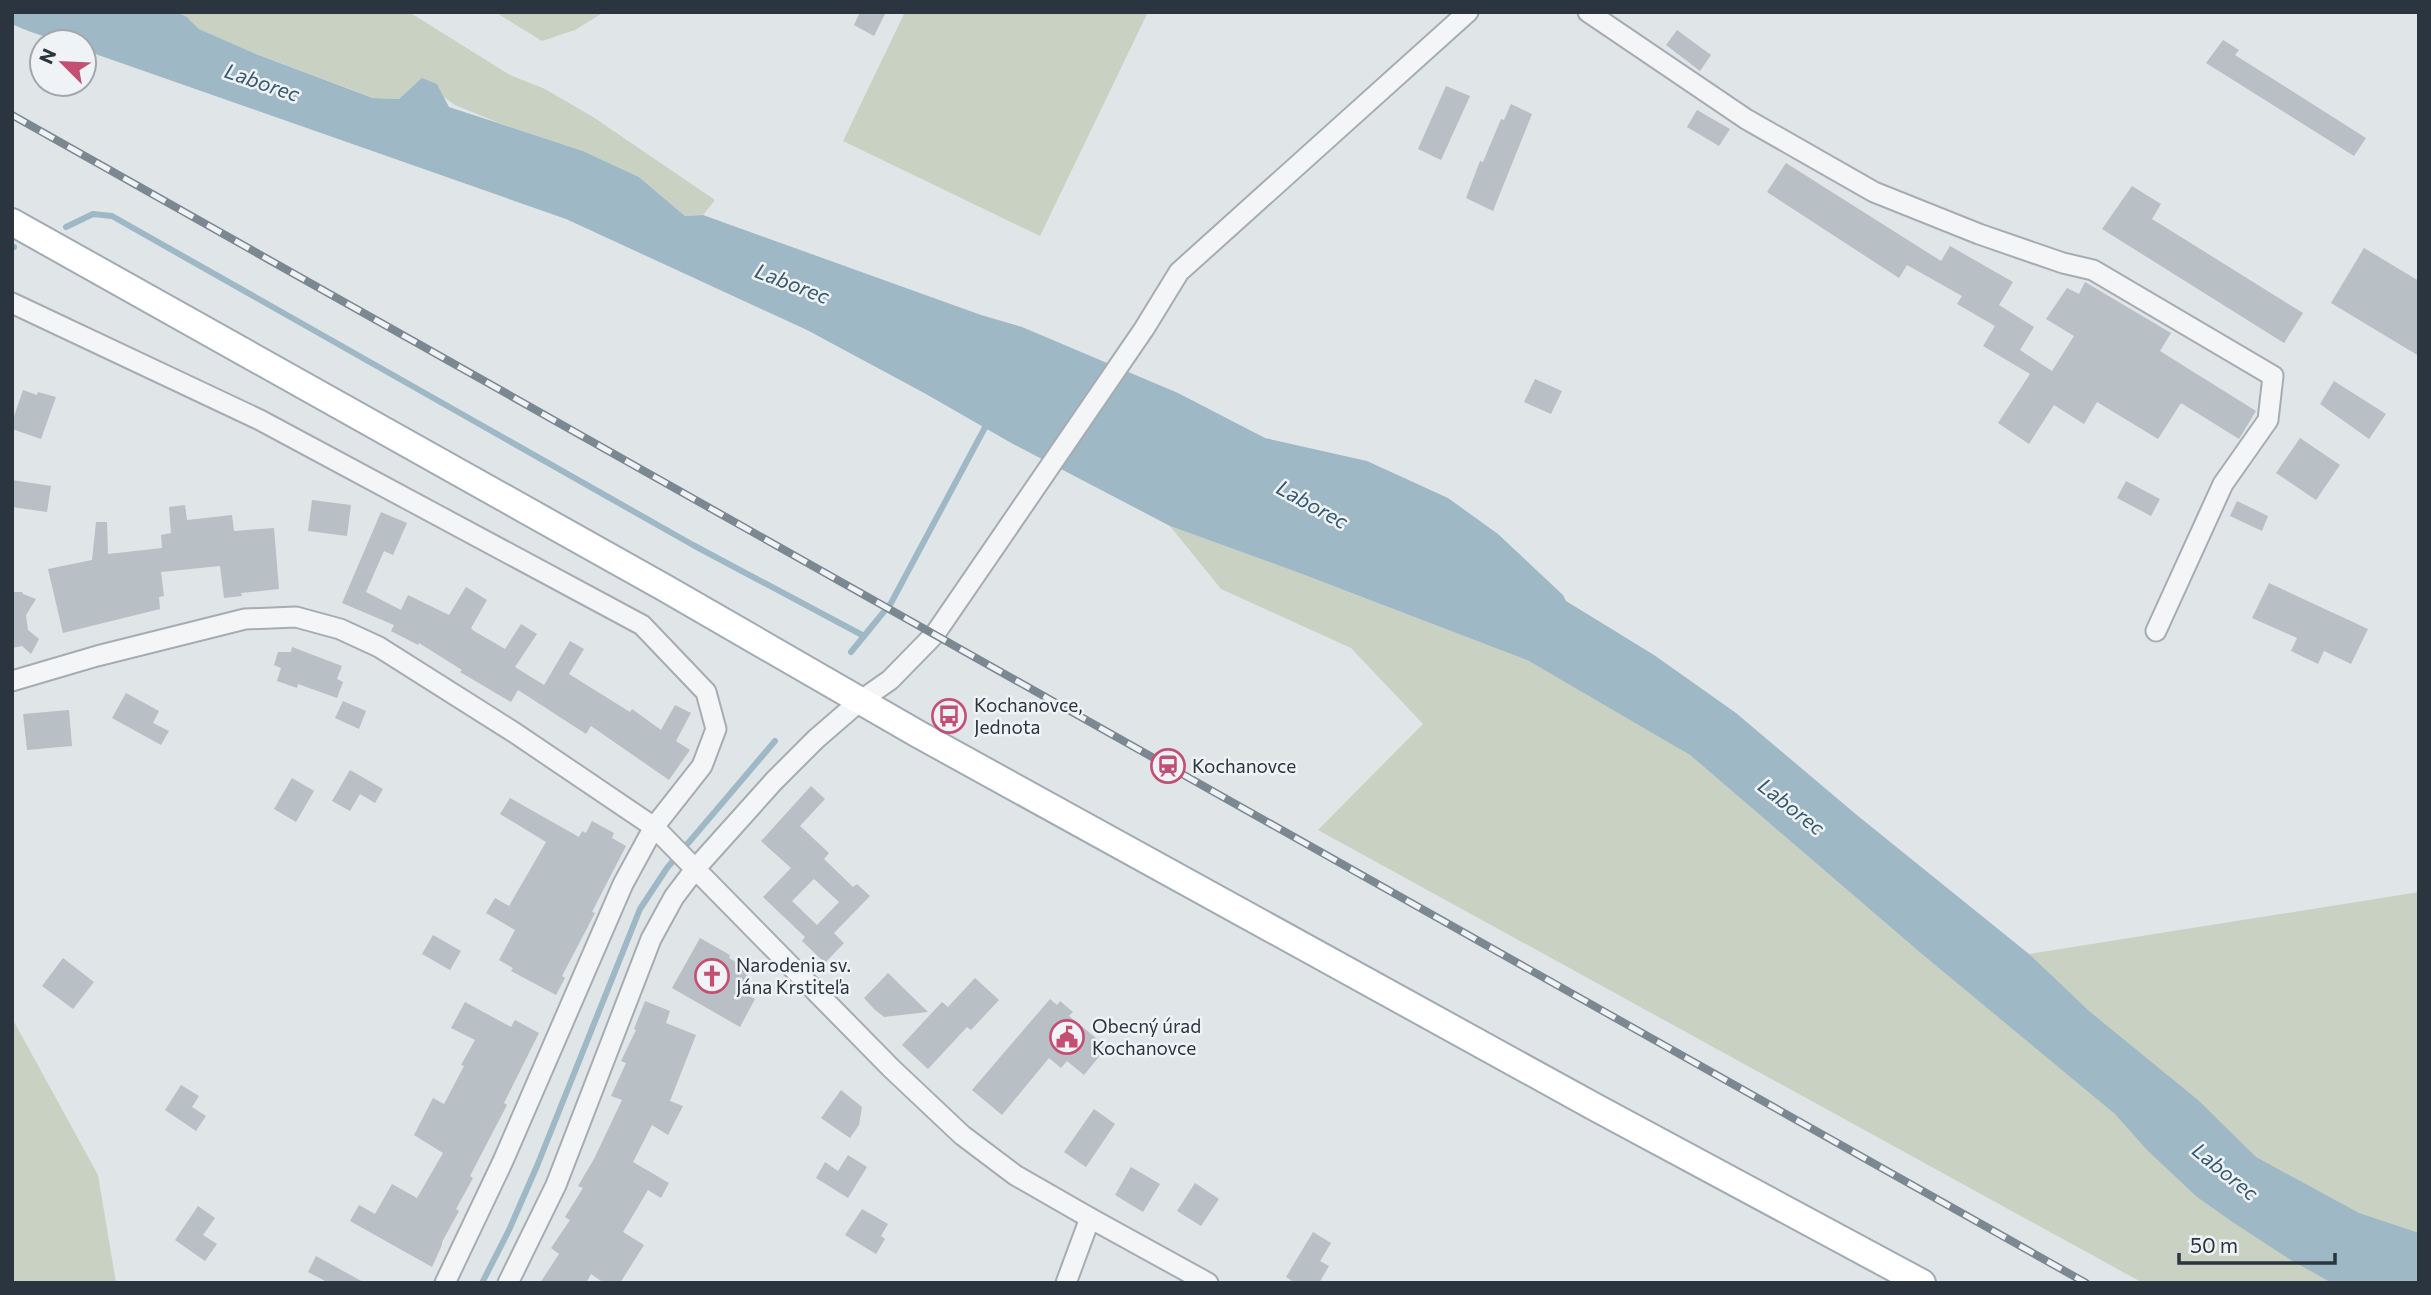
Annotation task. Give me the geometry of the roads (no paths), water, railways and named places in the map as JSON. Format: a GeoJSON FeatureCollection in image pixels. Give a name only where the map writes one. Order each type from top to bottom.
{"type":"FeatureCollection","features":[{"type":"Feature","properties":{"kind":"main road"},"geometry":{"type":"LineString","coordinates":[[12,222],[665,588],[860,701],[1580,1099],[1922,1283]]}},
{"type":"Feature","properties":{"kind":"street"},"geometry":{"type":"LineString","coordinates":[[508,1283],[556,1185],[651,939],[691,864],[816,739],[860,701],[890,680],[934,634],[1144,329],[1180,272],[1468,12]]}},
{"type":"Feature","properties":{"kind":"street"},"geometry":{"type":"LineString","coordinates":[[1588,12],[1746,119],[1874,192],[1979,234],[2063,263],[2093,270],[2273,376],[2268,419],[2223,484],[2156,631]]}},
{"type":"Feature","properties":{"kind":"street"},"geometry":{"type":"LineString","coordinates":[[12,303],[260,420],[642,625],[706,691],[716,729],[702,766],[654,827],[623,884],[503,1161],[444,1283]]}},
{"type":"Feature","properties":{"kind":"street"},"geometry":{"type":"LineString","coordinates":[[12,681],[97,656],[244,619],[296,617],[340,629],[379,647],[515,733],[654,827],[892,1069],[962,1135],[1015,1175],[1208,1283]]}},
{"type":"Feature","properties":{"kind":"street"},"geometry":{"type":"LineString","coordinates":[[1066,1283],[1090,1218]]}},
{"type":"Feature","properties":{"kind":"water","name":"Laborec"},"geometry":{"type":"Polygon","coordinates":[[[12,12],[177,12],[187,17],[199,29],[256,54],[373,98],[399,99],[422,78],[437,84],[449,107],[583,151],[639,177],[685,216],[703,215],[981,315],[1022,327],[1178,393],[1265,438],[1367,461],[1448,498],[1498,534],[1563,595],[1566,601],[1654,655],[1736,713],[2029,954],[2089,1011],[2198,1100],[2256,1157],[2359,1213],[2419,1233],[2419,1283],[2332,1283],[2234,1223],[2197,1197],[2147,1150],[2115,1114],[1916,949],[1690,755],[1529,661],[1170,526],[1013,444],[807,330],[566,219],[98,55],[98,28],[28,28],[28,30],[12,24],[12,12]]]}},
{"type":"Feature","properties":{"kind":"waterway"},"geometry":{"type":"LineString","coordinates":[[66,227],[93,214],[112,216],[693,545],[864,636]]}},
{"type":"Feature","properties":{"kind":"waterway"},"geometry":{"type":"LineString","coordinates":[[851,652],[891,603],[989,420]]}},
{"type":"Feature","properties":{"kind":"waterway"},"geometry":{"type":"LineString","coordinates":[[482,1283],[537,1166],[640,909],[667,868],[775,741]]}},
{"type":"Feature","properties":{"kind":"railway"},"geometry":{"type":"LineString","coordinates":[[12,115],[2086,1283]]}},
{"type":"Feature","properties":{"kind":"place","name":"Kochanovce, Jednota"},"geometry":{"type":"Point","coordinates":[949,716]}},
{"type":"Feature","properties":{"kind":"place","name":"Kochanovce"},"geometry":{"type":"Point","coordinates":[1168,766]}},
{"type":"Feature","properties":{"kind":"place","name":"Narodenia sv. Jána Krstiteľa"},"geometry":{"type":"Point","coordinates":[712,976]}},
{"type":"Feature","properties":{"kind":"place","name":"Obecný úrad Kochanovce"},"geometry":{"type":"Point","coordinates":[1067,1037]}}]}
